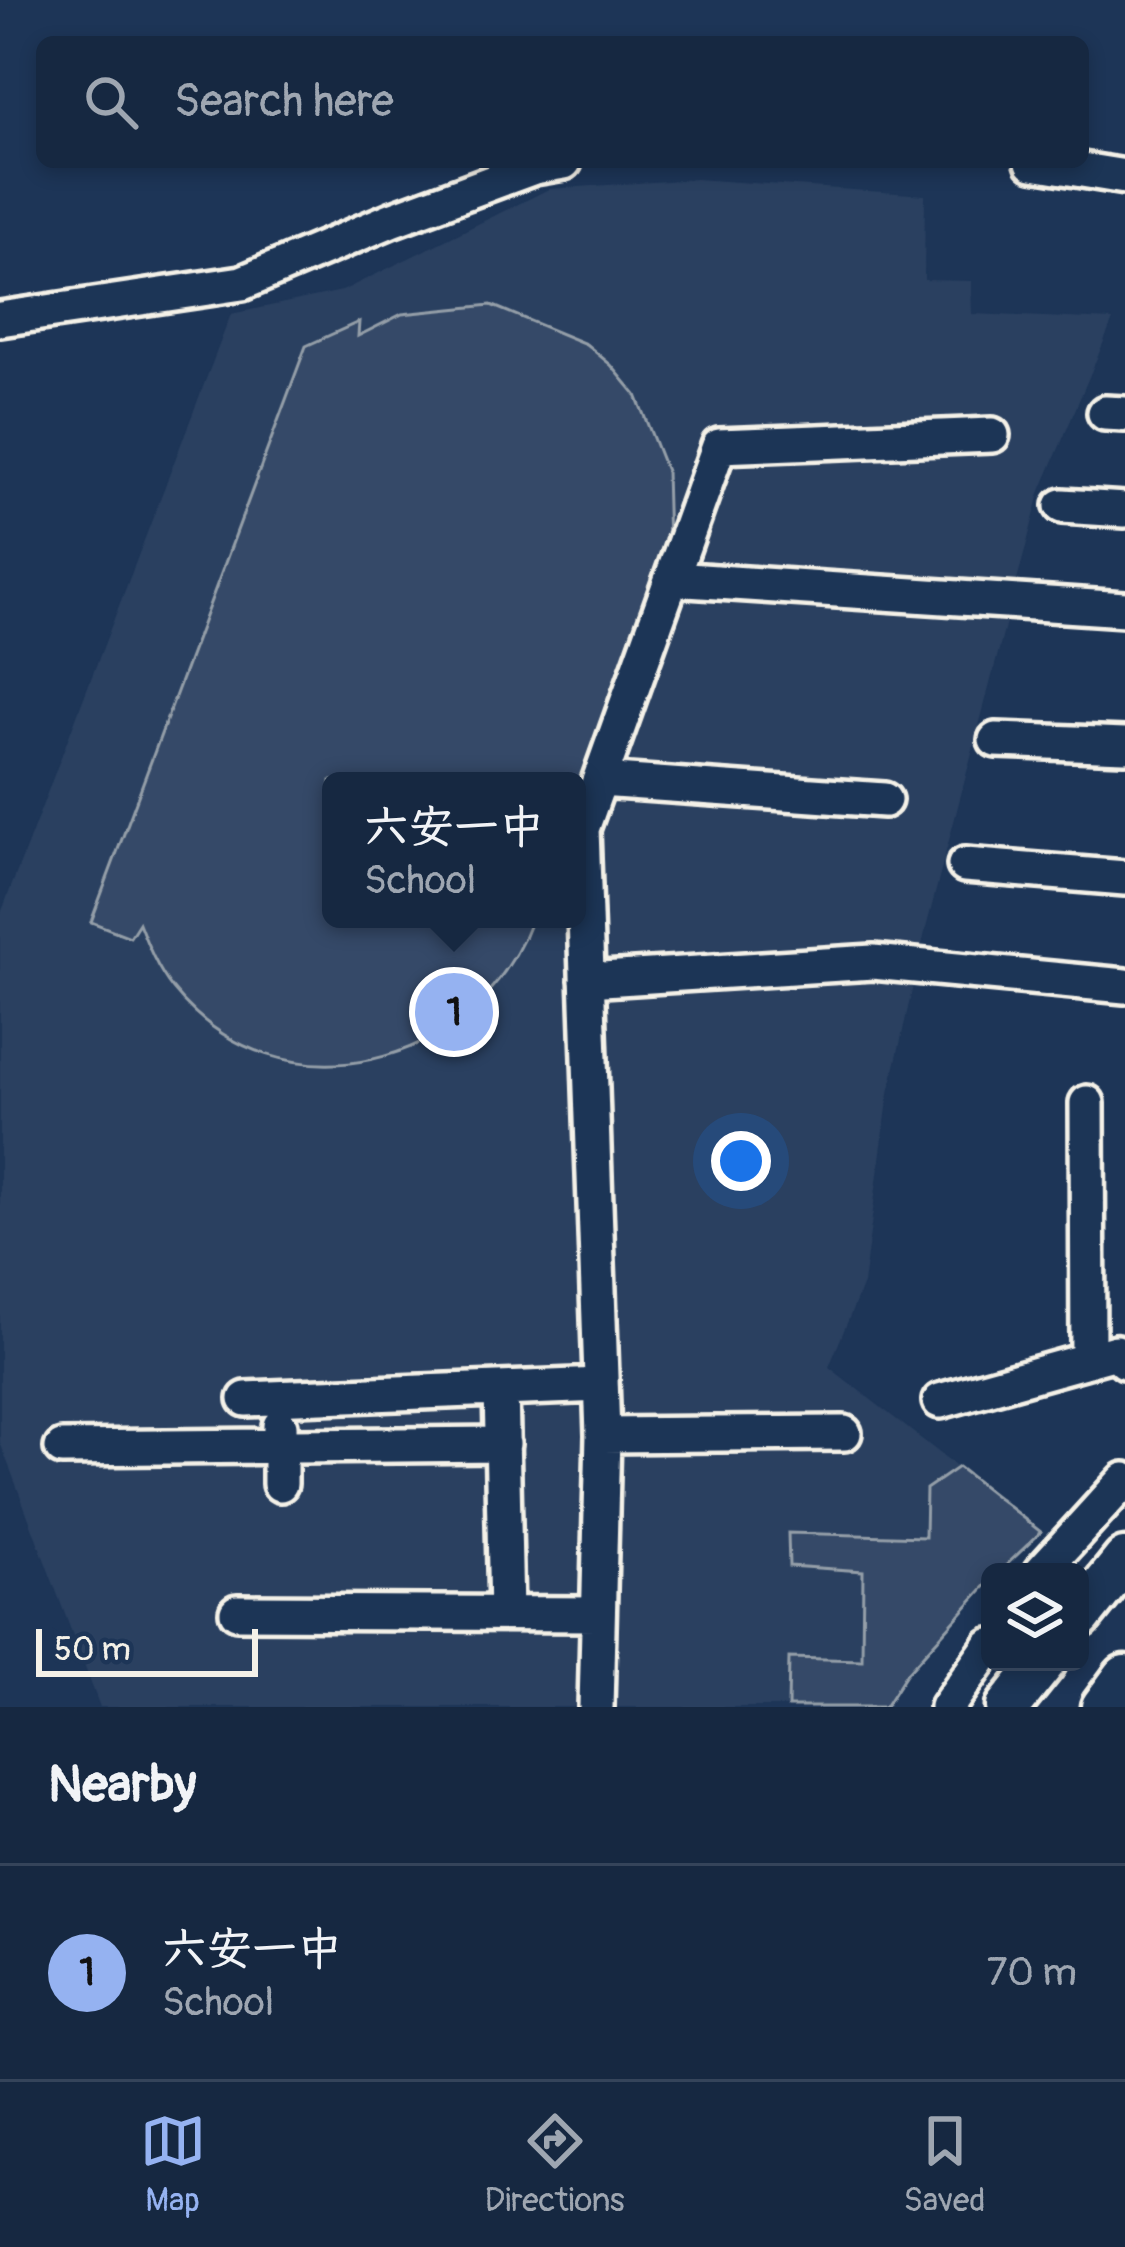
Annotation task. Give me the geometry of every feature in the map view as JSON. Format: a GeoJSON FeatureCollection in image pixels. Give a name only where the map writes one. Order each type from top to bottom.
{"type":"FeatureCollection","features":[{"type":"Feature","properties":{"kind":"main road"},"geometry":{"type":"LineString","coordinates":[[1089,1605],[1125,1560]]}},
{"type":"Feature","properties":{"kind":"main road"},"geometry":{"type":"LineString","coordinates":[[1008,1707],[1037,1671]]}},
{"type":"Feature","properties":{"kind":"main road"},"geometry":{"type":"LineString","coordinates":[[1103,1707],[1125,1677]]}},
{"type":"Feature","properties":{"kind":"street"},"geometry":{"type":"LineString","coordinates":[[0,319],[242,283],[531,168]]}},
{"type":"Feature","properties":{"kind":"street"},"geometry":{"type":"LineString","coordinates":[[1070,168],[1125,177]]}},
{"type":"Feature","properties":{"kind":"street"},"geometry":{"type":"LineString","coordinates":[[586,819],[719,446],[992,435]]}},
{"type":"Feature","properties":{"kind":"street"},"geometry":{"type":"LineString","coordinates":[[1062,506],[1125,510]]}},
{"type":"Feature","properties":{"kind":"street"},"geometry":{"type":"LineString","coordinates":[[672,579],[1125,609]]}},
{"type":"Feature","properties":{"kind":"street"},"geometry":{"type":"LineString","coordinates":[[996,740],[1125,745]]}},
{"type":"Feature","properties":{"kind":"street"},"geometry":{"type":"LineString","coordinates":[[600,780],[884,800]]}},
{"type":"Feature","properties":{"kind":"street"},"geometry":{"type":"LineString","coordinates":[[965,865],[1125,878]]}},
{"type":"Feature","properties":{"kind":"street"},"geometry":{"type":"LineString","coordinates":[[585,928],[603,1435],[596,1707]]}},
{"type":"Feature","properties":{"kind":"street"},"geometry":{"type":"LineString","coordinates":[[587,980],[873,962],[1125,986]]}},
{"type":"Feature","properties":{"kind":"street"},"geometry":{"type":"LineString","coordinates":[[1087,1103],[1088,1360]]}},
{"type":"Feature","properties":{"kind":"street"},"geometry":{"type":"LineString","coordinates":[[940,1401],[1116,1352],[1125,1361]]}},
{"type":"Feature","properties":{"kind":"street"},"geometry":{"type":"LineString","coordinates":[[280,1484],[280,1446],[263,1398],[601,1385]]}},
{"type":"Feature","properties":{"kind":"street"},"geometry":{"type":"LineString","coordinates":[[501,1389],[506,1613]]}},
{"type":"Feature","properties":{"kind":"street"},"geometry":{"type":"LineString","coordinates":[[603,1435],[844,1432]]}},
{"type":"Feature","properties":{"kind":"street"},"geometry":{"type":"LineString","coordinates":[[62,1448],[503,1444]]}},
{"type":"Feature","properties":{"kind":"street"},"geometry":{"type":"LineString","coordinates":[[1049,1563],[1125,1480]]}},
{"type":"Feature","properties":{"kind":"street"},"geometry":{"type":"LineString","coordinates":[[237,1612],[598,1614]]}},
{"type":"Feature","properties":{"kind":"street"},"geometry":{"type":"LineString","coordinates":[[947,1707],[981,1659]]}},
{"type":"Feature","properties":{"kind":"shaded area"},"geometry":{"type":"Polygon","coordinates":[[[696,179],[925,195],[924,280],[971,281],[972,314],[1113,320],[1040,493],[925,932],[889,1093],[863,1284],[829,1367],[1041,1532],[1008,1563],[981,1563],[981,1591],[906,1674],[885,1707],[100,1707],[0,1442],[0,916],[231,314],[342,291],[549,189],[696,179]]]}},
{"type":"Feature","properties":{"kind":"shaded area"},"geometry":{"type":"Polygon","coordinates":[[[491,305],[586,344],[611,365],[636,395],[666,471],[668,544],[586,774],[322,772],[322,928],[527,928],[505,970],[468,1012],[422,1042],[372,1059],[319,1064],[266,1054],[217,1030],[173,989],[139,923],[130,937],[91,922],[306,346],[359,322],[358,336],[402,314],[491,305]]]}},
{"type":"Feature","properties":{"kind":"shaded area"},"geometry":{"type":"Polygon","coordinates":[[[958,1467],[1041,1532],[1008,1563],[981,1563],[981,1591],[906,1674],[885,1707],[788,1707],[789,1658],[862,1660],[863,1571],[789,1566],[788,1533],[925,1537],[926,1489],[958,1467]]]}},
{"type":"Feature","properties":{"kind":"place","name":"六安一中"},"geometry":{"type":"Point","coordinates":[454,1012]}}]}
